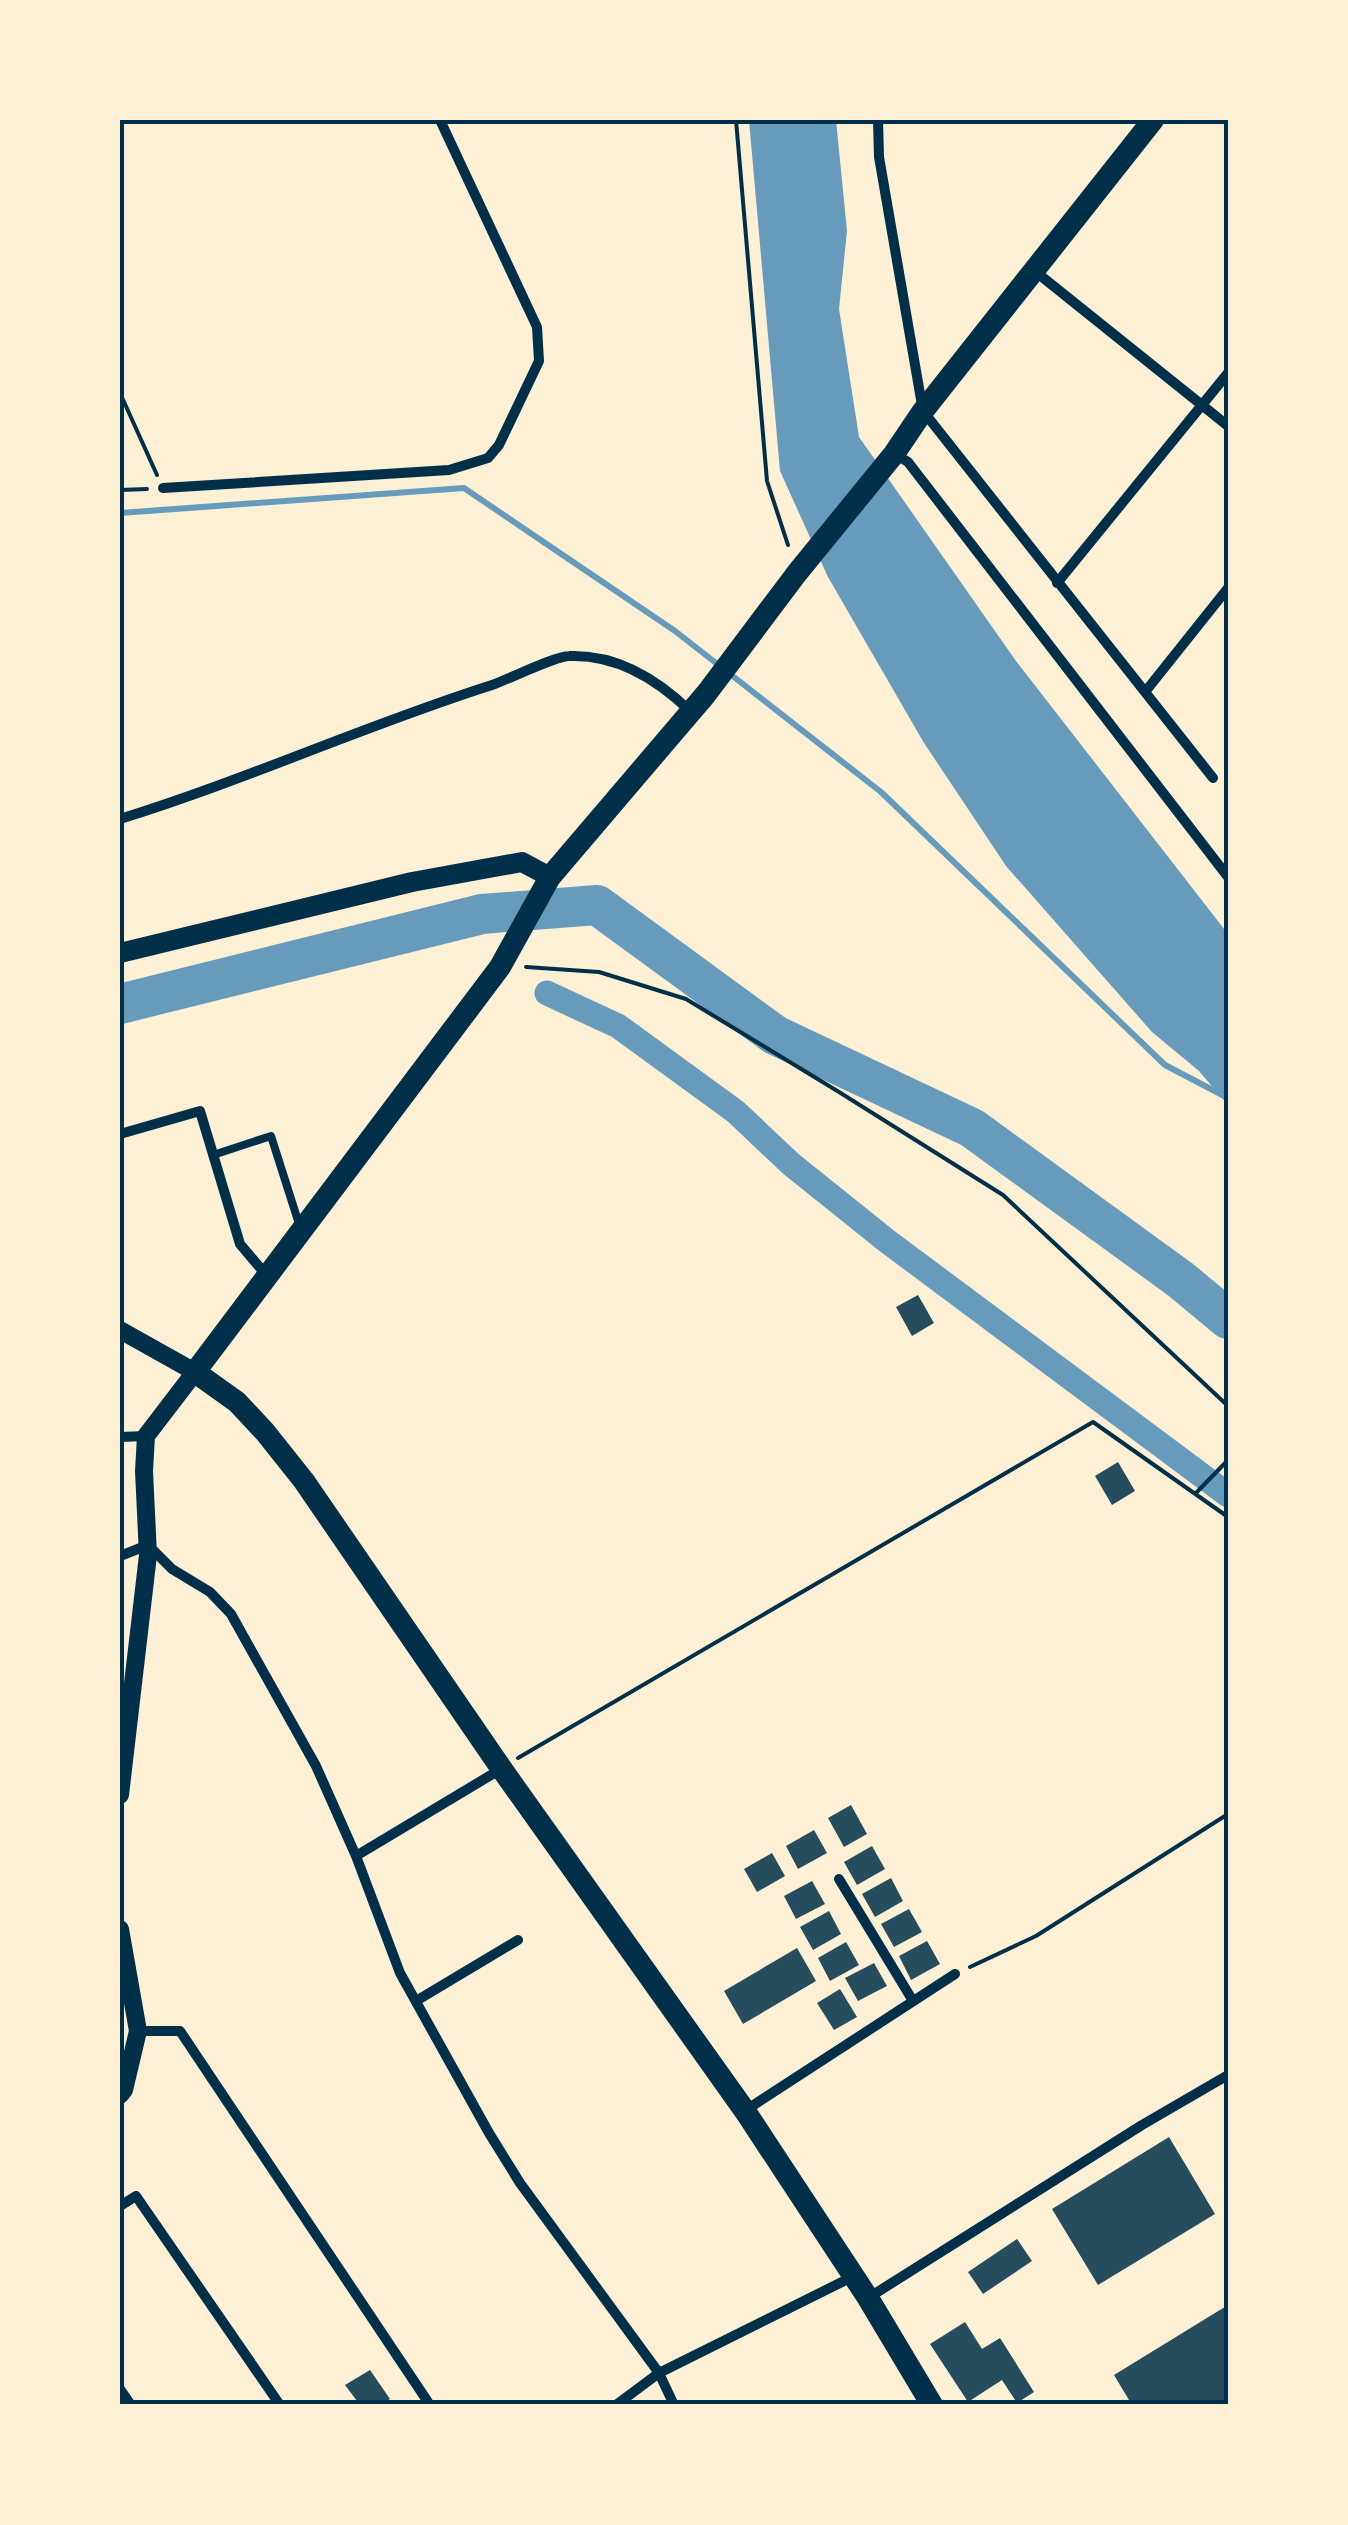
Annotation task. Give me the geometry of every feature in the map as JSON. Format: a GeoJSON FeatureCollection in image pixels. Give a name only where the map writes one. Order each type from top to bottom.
{"type":"FeatureCollection","features":[{"type":"Feature","properties":{"kind":"main road"},"geometry":{"type":"LineString","coordinates":[[932,2405],[868,2298],[745,2111],[304,1481],[237,1402],[195,1372],[500,967],[550,877],[698,703],[1153,120]]}},
{"type":"Feature","properties":{"kind":"main road"},"geometry":{"type":"LineString","coordinates":[[120,954],[412,882],[503,865],[522,862],[550,877]]}},
{"type":"Feature","properties":{"kind":"street"},"geometry":{"type":"LineString","coordinates":[[163,488],[449,470],[488,458],[499,445],[539,361],[537,327],[440,120]]}},
{"type":"Feature","properties":{"kind":"street"},"geometry":{"type":"LineString","coordinates":[[878,120],[878,157],[923,411],[1213,778]]}},
{"type":"Feature","properties":{"kind":"street"},"geometry":{"type":"LineString","coordinates":[[1036,272],[1228,426]]}},
{"type":"Feature","properties":{"kind":"street"},"geometry":{"type":"LineString","coordinates":[[1058,583],[1228,373]]}},
{"type":"Feature","properties":{"kind":"street"},"geometry":{"type":"LineString","coordinates":[[894,454],[908,462],[1228,877]]}},
{"type":"Feature","properties":{"kind":"street"},"geometry":{"type":"LineString","coordinates":[[1144,692],[1228,588]]}},
{"type":"Feature","properties":{"kind":"street"},"geometry":{"type":"LineString","coordinates":[[120,819],[276,766],[564,656],[615,662],[698,703]]}},
{"type":"Feature","properties":{"kind":"street"},"geometry":{"type":"LineString","coordinates":[[120,1134],[200,1111],[240,1244],[268,1277]]}},
{"type":"Feature","properties":{"kind":"street"},"geometry":{"type":"LineString","coordinates":[[120,1330],[195,1372],[146,1436],[148,1544],[120,1794]]}},
{"type":"Feature","properties":{"kind":"street"},"geometry":{"type":"LineString","coordinates":[[120,1437],[146,1436]]}},
{"type":"Feature","properties":{"kind":"street"},"geometry":{"type":"LineString","coordinates":[[120,1556],[148,1544]]}},
{"type":"Feature","properties":{"kind":"street"},"geometry":{"type":"LineString","coordinates":[[148,1544],[172,1568],[210,1592],[231,1614],[316,1766],[356,1856],[400,1972],[416,2001],[520,2183],[659,2373],[674,2405]]}},
{"type":"Feature","properties":{"kind":"street"},"geometry":{"type":"LineString","coordinates":[[356,1856],[502,1768]]}},
{"type":"Feature","properties":{"kind":"street"},"geometry":{"type":"LineString","coordinates":[[838,1879],[913,2001]]}},
{"type":"Feature","properties":{"kind":"street"},"geometry":{"type":"LineString","coordinates":[[120,1929],[138,2031],[120,2096]]}},
{"type":"Feature","properties":{"kind":"street"},"geometry":{"type":"LineString","coordinates":[[416,2001],[518,1940]]}},
{"type":"Feature","properties":{"kind":"street"},"geometry":{"type":"LineString","coordinates":[[745,2111],[955,1974]]}},
{"type":"Feature","properties":{"kind":"street"},"geometry":{"type":"LineString","coordinates":[[138,2031],[180,2030],[430,2405]]}},
{"type":"Feature","properties":{"kind":"street"},"geometry":{"type":"LineString","coordinates":[[868,2298],[1228,2075]]}},
{"type":"Feature","properties":{"kind":"street"},"geometry":{"type":"LineString","coordinates":[[120,2206],[136,2196],[280,2405]]}},
{"type":"Feature","properties":{"kind":"street"},"geometry":{"type":"LineString","coordinates":[[616,2405],[659,2373],[853,2277]]}},
{"type":"Feature","properties":{"kind":"street"},"geometry":{"type":"LineString","coordinates":[[120,2389],[131,2405]]}},
{"type":"Feature","properties":{"kind":"lane"},"geometry":{"type":"LineString","coordinates":[[214,1155],[271,1136],[301,1231]]}},
{"type":"Feature","properties":{"kind":"path"},"geometry":{"type":"LineString","coordinates":[[736,120],[768,481],[798,574]]}},
{"type":"Feature","properties":{"kind":"path"},"geometry":{"type":"LineString","coordinates":[[120,393],[163,488],[120,490]]}},
{"type":"Feature","properties":{"kind":"path"},"geometry":{"type":"LineString","coordinates":[[500,967],[599,972],[686,999],[1003,1195],[1228,1406]]}},
{"type":"Feature","properties":{"kind":"path"},"geometry":{"type":"LineString","coordinates":[[502,1768],[1093,1422],[1198,1491],[1228,1516]]}},
{"type":"Feature","properties":{"kind":"path"},"geometry":{"type":"LineString","coordinates":[[1198,1491],[1228,1460]]}},
{"type":"Feature","properties":{"kind":"path"},"geometry":{"type":"LineString","coordinates":[[955,1974],[1036,1936],[1228,1814]]}},
{"type":"Feature","properties":{"kind":"water"},"geometry":{"type":"Polygon","coordinates":[[[749,120],[836,120],[847,231],[839,309],[859,437],[1016,661],[1228,934],[1228,1105],[1199,1071],[1152,1032],[1006,866],[924,743],[828,577],[780,471],[749,120]]]}},
{"type":"Feature","properties":{"kind":"building"},"geometry":{"type":"Polygon","coordinates":[[[918,1295],[934,1323],[912,1336],[896,1307],[918,1295]]]}},
{"type":"Feature","properties":{"kind":"building"},"geometry":{"type":"Polygon","coordinates":[[[1118,1462],[1135,1491],[1112,1505],[1095,1476],[1118,1462]]]}},
{"type":"Feature","properties":{"kind":"building"},"geometry":{"type":"Polygon","coordinates":[[[851,1805],[867,1834],[844,1847],[828,1818],[851,1805]]]}},
{"type":"Feature","properties":{"kind":"building"},"geometry":{"type":"Polygon","coordinates":[[[814,1830],[827,1853],[798,1869],[786,1846],[814,1830]]]}},
{"type":"Feature","properties":{"kind":"building"},"geometry":{"type":"Polygon","coordinates":[[[872,1846],[885,1869],[857,1885],[844,1862],[872,1846]]]}},
{"type":"Feature","properties":{"kind":"building"},"geometry":{"type":"Polygon","coordinates":[[[772,1853],[785,1876],[757,1892],[744,1869],[772,1853]]]}},
{"type":"Feature","properties":{"kind":"building"},"geometry":{"type":"Polygon","coordinates":[[[891,1878],[903,1901],[875,1917],[862,1894],[891,1878]]]}},
{"type":"Feature","properties":{"kind":"building"},"geometry":{"type":"Polygon","coordinates":[[[812,1881],[825,1904],[796,1919],[784,1896],[812,1881]]]}},
{"type":"Feature","properties":{"kind":"building"},"geometry":{"type":"Polygon","coordinates":[[[909,1909],[922,1932],[894,1947],[881,1924],[909,1909]]]}},
{"type":"Feature","properties":{"kind":"building"},"geometry":{"type":"Polygon","coordinates":[[[829,1911],[841,1934],[813,1950],[800,1927],[829,1911]]]}},
{"type":"Feature","properties":{"kind":"building"},"geometry":{"type":"Polygon","coordinates":[[[927,1941],[940,1964],[911,1980],[899,1956],[927,1941]]]}},
{"type":"Feature","properties":{"kind":"building"},"geometry":{"type":"Polygon","coordinates":[[[846,1942],[859,1965],[830,1981],[818,1958],[846,1942]]]}},
{"type":"Feature","properties":{"kind":"building"},"geometry":{"type":"Polygon","coordinates":[[[797,1948],[816,1981],[743,2024],[724,1991],[797,1948]]]}},
{"type":"Feature","properties":{"kind":"building"},"geometry":{"type":"Polygon","coordinates":[[[874,1963],[887,1986],[858,2001],[845,1978],[874,1963]]]}},
{"type":"Feature","properties":{"kind":"building"},"geometry":{"type":"Polygon","coordinates":[[[840,1989],[857,2017],[834,2030],[817,2003],[840,1989]]]}},
{"type":"Feature","properties":{"kind":"building"},"geometry":{"type":"Polygon","coordinates":[[[1169,2137],[1215,2214],[1098,2285],[1052,2209],[1169,2137]]]}},
{"type":"Feature","properties":{"kind":"building"},"geometry":{"type":"Polygon","coordinates":[[[1017,2239],[1032,2261],[983,2294],[968,2272],[1017,2239]]]}},
{"type":"Feature","properties":{"kind":"building"},"geometry":{"type":"Polygon","coordinates":[[[1228,2305],[1228,2405],[1132,2405],[1114,2375],[1228,2305]]]}},
{"type":"Feature","properties":{"kind":"building"},"geometry":{"type":"Polygon","coordinates":[[[965,2322],[982,2349],[1000,2338],[1034,2392],[1017,2403],[1002,2380],[968,2402],[930,2344],[965,2322]]]}},
{"type":"Feature","properties":{"kind":"building"},"geometry":{"type":"Polygon","coordinates":[[[370,2370],[390,2399],[380,2405],[360,2405],[345,2385],[370,2370]]]}},
{"type":"Feature","properties":{"kind":"waterway"},"geometry":{"type":"LineString","coordinates":[[120,513],[464,488],[675,631],[881,792],[1165,1065],[1228,1098]]}},
{"type":"Feature","properties":{"kind":"waterway"},"geometry":{"type":"LineString","coordinates":[[120,1004],[482,914],[597,905],[775,1035],[972,1128],[1181,1280],[1228,1319]]}},
{"type":"Feature","properties":{"kind":"waterway"},"geometry":{"type":"LineString","coordinates":[[547,993],[618,1026],[736,1112],[791,1164],[887,1241],[1228,1495]]}}]}
